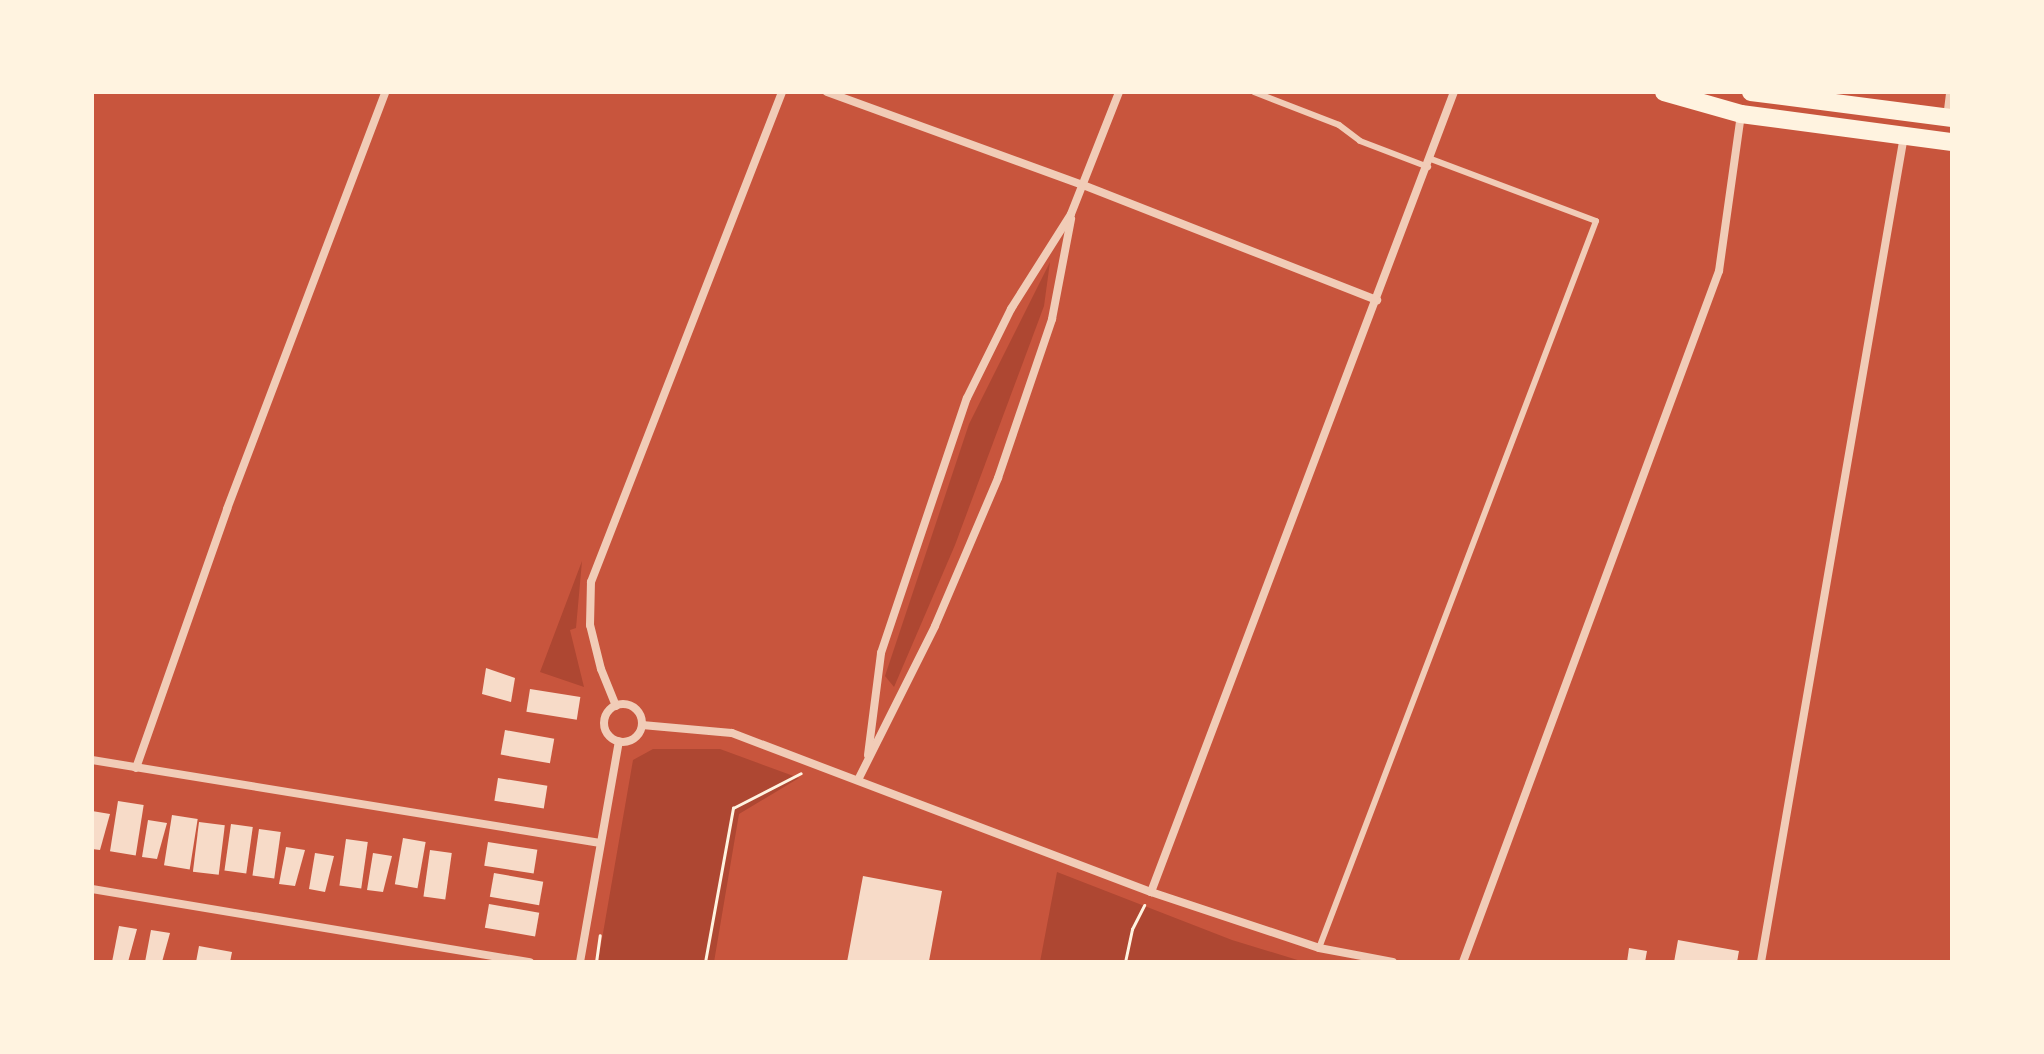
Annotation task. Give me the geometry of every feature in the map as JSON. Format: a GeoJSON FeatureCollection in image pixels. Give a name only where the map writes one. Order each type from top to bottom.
{"type":"FeatureCollection","features":[{"type":"Feature","properties":{"kind":"highway"},"geometry":{"type":"LineString","coordinates":[[1664,92],[1741,114],[1952,142]]}},
{"type":"Feature","properties":{"kind":"highway"},"geometry":{"type":"LineString","coordinates":[[1751,92],[1949,118]]}},
{"type":"Feature","properties":{"kind":"street"},"geometry":{"type":"LineString","coordinates":[[136,768],[227,509],[385,92]]}},
{"type":"Feature","properties":{"kind":"street"},"geometry":{"type":"LineString","coordinates":[[616,706],[601,669],[590,625],[591,582],[782,92]]}},
{"type":"Feature","properties":{"kind":"street"},"geometry":{"type":"LineString","coordinates":[[827,92],[1083,185],[1377,300]]}},
{"type":"Feature","properties":{"kind":"street"},"geometry":{"type":"LineString","coordinates":[[868,755],[881,653],[967,398],[1011,309],[1071,214],[1119,92]]}},
{"type":"Feature","properties":{"kind":"street"},"geometry":{"type":"LineString","coordinates":[[1148,896],[1454,92]]}},
{"type":"Feature","properties":{"kind":"street"},"geometry":{"type":"LineString","coordinates":[[1949,118],[1950,92]]}},
{"type":"Feature","properties":{"kind":"street"},"geometry":{"type":"LineString","coordinates":[[1463,962],[1719,271],[1741,114]]}},
{"type":"Feature","properties":{"kind":"street"},"geometry":{"type":"LineString","coordinates":[[1761,962],[1904,136]]}},
{"type":"Feature","properties":{"kind":"street"},"geometry":{"type":"LineString","coordinates":[[858,780],[868,755],[897,709],[998,478],[1052,319],[1071,214]]}},
{"type":"Feature","properties":{"kind":"street"},"geometry":{"type":"LineString","coordinates":[[616,706],[634,709],[642,725]]}},
{"type":"Feature","properties":{"kind":"street"},"geometry":{"type":"LineString","coordinates":[[616,706],[607,714],[605,725],[609,735],[619,741],[634,739],[642,725]]}},
{"type":"Feature","properties":{"kind":"street"},"geometry":{"type":"LineString","coordinates":[[642,725],[719,730],[858,780],[1148,896],[1319,948],[1393,962]]}},
{"type":"Feature","properties":{"kind":"street"},"geometry":{"type":"LineString","coordinates":[[580,962],[619,741]]}},
{"type":"Feature","properties":{"kind":"street"},"geometry":{"type":"LineString","coordinates":[[92,760],[600,843]]}},
{"type":"Feature","properties":{"kind":"street"},"geometry":{"type":"LineString","coordinates":[[92,889],[530,962]]}},
{"type":"Feature","properties":{"kind":"lane"},"geometry":{"type":"LineString","coordinates":[[1254,92],[1339,125],[1360,141],[1596,221],[1319,948]]}},
{"type":"Feature","properties":{"kind":"path"},"geometry":{"type":"LineString","coordinates":[[705,962],[733,808],[802,772],[809,762]]}},
{"type":"Feature","properties":{"kind":"path"},"geometry":{"type":"LineString","coordinates":[[1125,962],[1132,929],[1148,896]]}},
{"type":"Feature","properties":{"kind":"shaded area"},"geometry":{"type":"Polygon","coordinates":[[[1050,262],[1044,306],[955,545],[894,687],[885,676],[969,424],[1050,262]]]}},
{"type":"Feature","properties":{"kind":"shaded area"},"geometry":{"type":"Polygon","coordinates":[[[582,561],[576,628],[570,630],[584,687],[540,672],[582,561]]]}},
{"type":"Feature","properties":{"kind":"shaded area"},"geometry":{"type":"Polygon","coordinates":[[[653,749],[720,749],[799,778],[739,814],[714,962],[598,962],[633,760],[653,749]]]}},
{"type":"Feature","properties":{"kind":"shaded area"},"geometry":{"type":"Polygon","coordinates":[[[1057,872],[1232,940],[1304,962],[1040,962],[1057,872]]]}},
{"type":"Feature","properties":{"kind":"building"},"geometry":{"type":"Polygon","coordinates":[[[486,668],[515,678],[511,702],[482,694],[486,668]]]}},
{"type":"Feature","properties":{"kind":"building"},"geometry":{"type":"Polygon","coordinates":[[[530,689],[580,697],[577,720],[526,712],[530,689]]]}},
{"type":"Feature","properties":{"kind":"building"},"geometry":{"type":"Polygon","coordinates":[[[505,730],[554,739],[550,763],[501,755],[505,730]]]}},
{"type":"Feature","properties":{"kind":"building"},"geometry":{"type":"Polygon","coordinates":[[[498,778],[547,786],[544,809],[494,801],[498,778]]]}},
{"type":"Feature","properties":{"kind":"building"},"geometry":{"type":"Polygon","coordinates":[[[118,801],[144,805],[136,855],[110,851],[118,801]]]}},
{"type":"Feature","properties":{"kind":"building"},"geometry":{"type":"Polygon","coordinates":[[[92,811],[110,814],[100,850],[92,849],[92,811]]]}},
{"type":"Feature","properties":{"kind":"building"},"geometry":{"type":"Polygon","coordinates":[[[172,815],[198,819],[190,869],[164,865],[172,815]]]}},
{"type":"Feature","properties":{"kind":"building"},"geometry":{"type":"Polygon","coordinates":[[[148,820],[167,823],[157,859],[142,857],[148,820]]]}},
{"type":"Feature","properties":{"kind":"building"},"geometry":{"type":"Polygon","coordinates":[[[199,822],[225,825],[219,875],[193,872],[199,822]]]}},
{"type":"Feature","properties":{"kind":"building"},"geometry":{"type":"Polygon","coordinates":[[[231,824],[253,827],[246,874],[224,871],[231,824]]]}},
{"type":"Feature","properties":{"kind":"building"},"geometry":{"type":"Polygon","coordinates":[[[259,829],[281,832],[274,879],[252,876],[259,829]]]}},
{"type":"Feature","properties":{"kind":"building"},"geometry":{"type":"Polygon","coordinates":[[[403,838],[426,842],[417,888],[395,884],[403,838]]]}},
{"type":"Feature","properties":{"kind":"building"},"geometry":{"type":"Polygon","coordinates":[[[346,839],[368,842],[361,889],[339,886],[346,839]]]}},
{"type":"Feature","properties":{"kind":"building"},"geometry":{"type":"Polygon","coordinates":[[[488,842],[537,850],[534,874],[484,866],[488,842]]]}},
{"type":"Feature","properties":{"kind":"building"},"geometry":{"type":"Polygon","coordinates":[[[286,847],[305,850],[295,886],[279,884],[286,847]]]}},
{"type":"Feature","properties":{"kind":"building"},"geometry":{"type":"Polygon","coordinates":[[[430,850],[452,853],[445,900],[423,897],[430,850]]]}},
{"type":"Feature","properties":{"kind":"building"},"geometry":{"type":"Polygon","coordinates":[[[315,853],[334,856],[325,892],[309,889],[315,853]]]}},
{"type":"Feature","properties":{"kind":"building"},"geometry":{"type":"Polygon","coordinates":[[[373,853],[392,856],[383,892],[367,890],[373,853]]]}},
{"type":"Feature","properties":{"kind":"building"},"geometry":{"type":"Polygon","coordinates":[[[494,873],[543,882],[539,905],[490,897],[494,873]]]}},
{"type":"Feature","properties":{"kind":"building"},"geometry":{"type":"Polygon","coordinates":[[[863,876],[942,891],[929,961],[847,962],[863,876]]]}},
{"type":"Feature","properties":{"kind":"building"},"geometry":{"type":"Polygon","coordinates":[[[489,904],[539,913],[535,936],[485,928],[489,904]]]}},
{"type":"Feature","properties":{"kind":"building"},"geometry":{"type":"Polygon","coordinates":[[[119,926],[137,929],[128,962],[112,962],[119,926]]]}},
{"type":"Feature","properties":{"kind":"building"},"geometry":{"type":"Polygon","coordinates":[[[151,930],[170,933],[162,962],[145,962],[151,930]]]}},
{"type":"Feature","properties":{"kind":"building"},"geometry":{"type":"Polygon","coordinates":[[[1678,940],[1739,951],[1737,962],[1674,962],[1678,940]]]}},
{"type":"Feature","properties":{"kind":"building"},"geometry":{"type":"Polygon","coordinates":[[[199,946],[232,952],[230,962],[196,962],[199,946]]]}},
{"type":"Feature","properties":{"kind":"building"},"geometry":{"type":"Polygon","coordinates":[[[1629,948],[1647,951],[1645,962],[1627,962],[1629,948]]]}}]}
